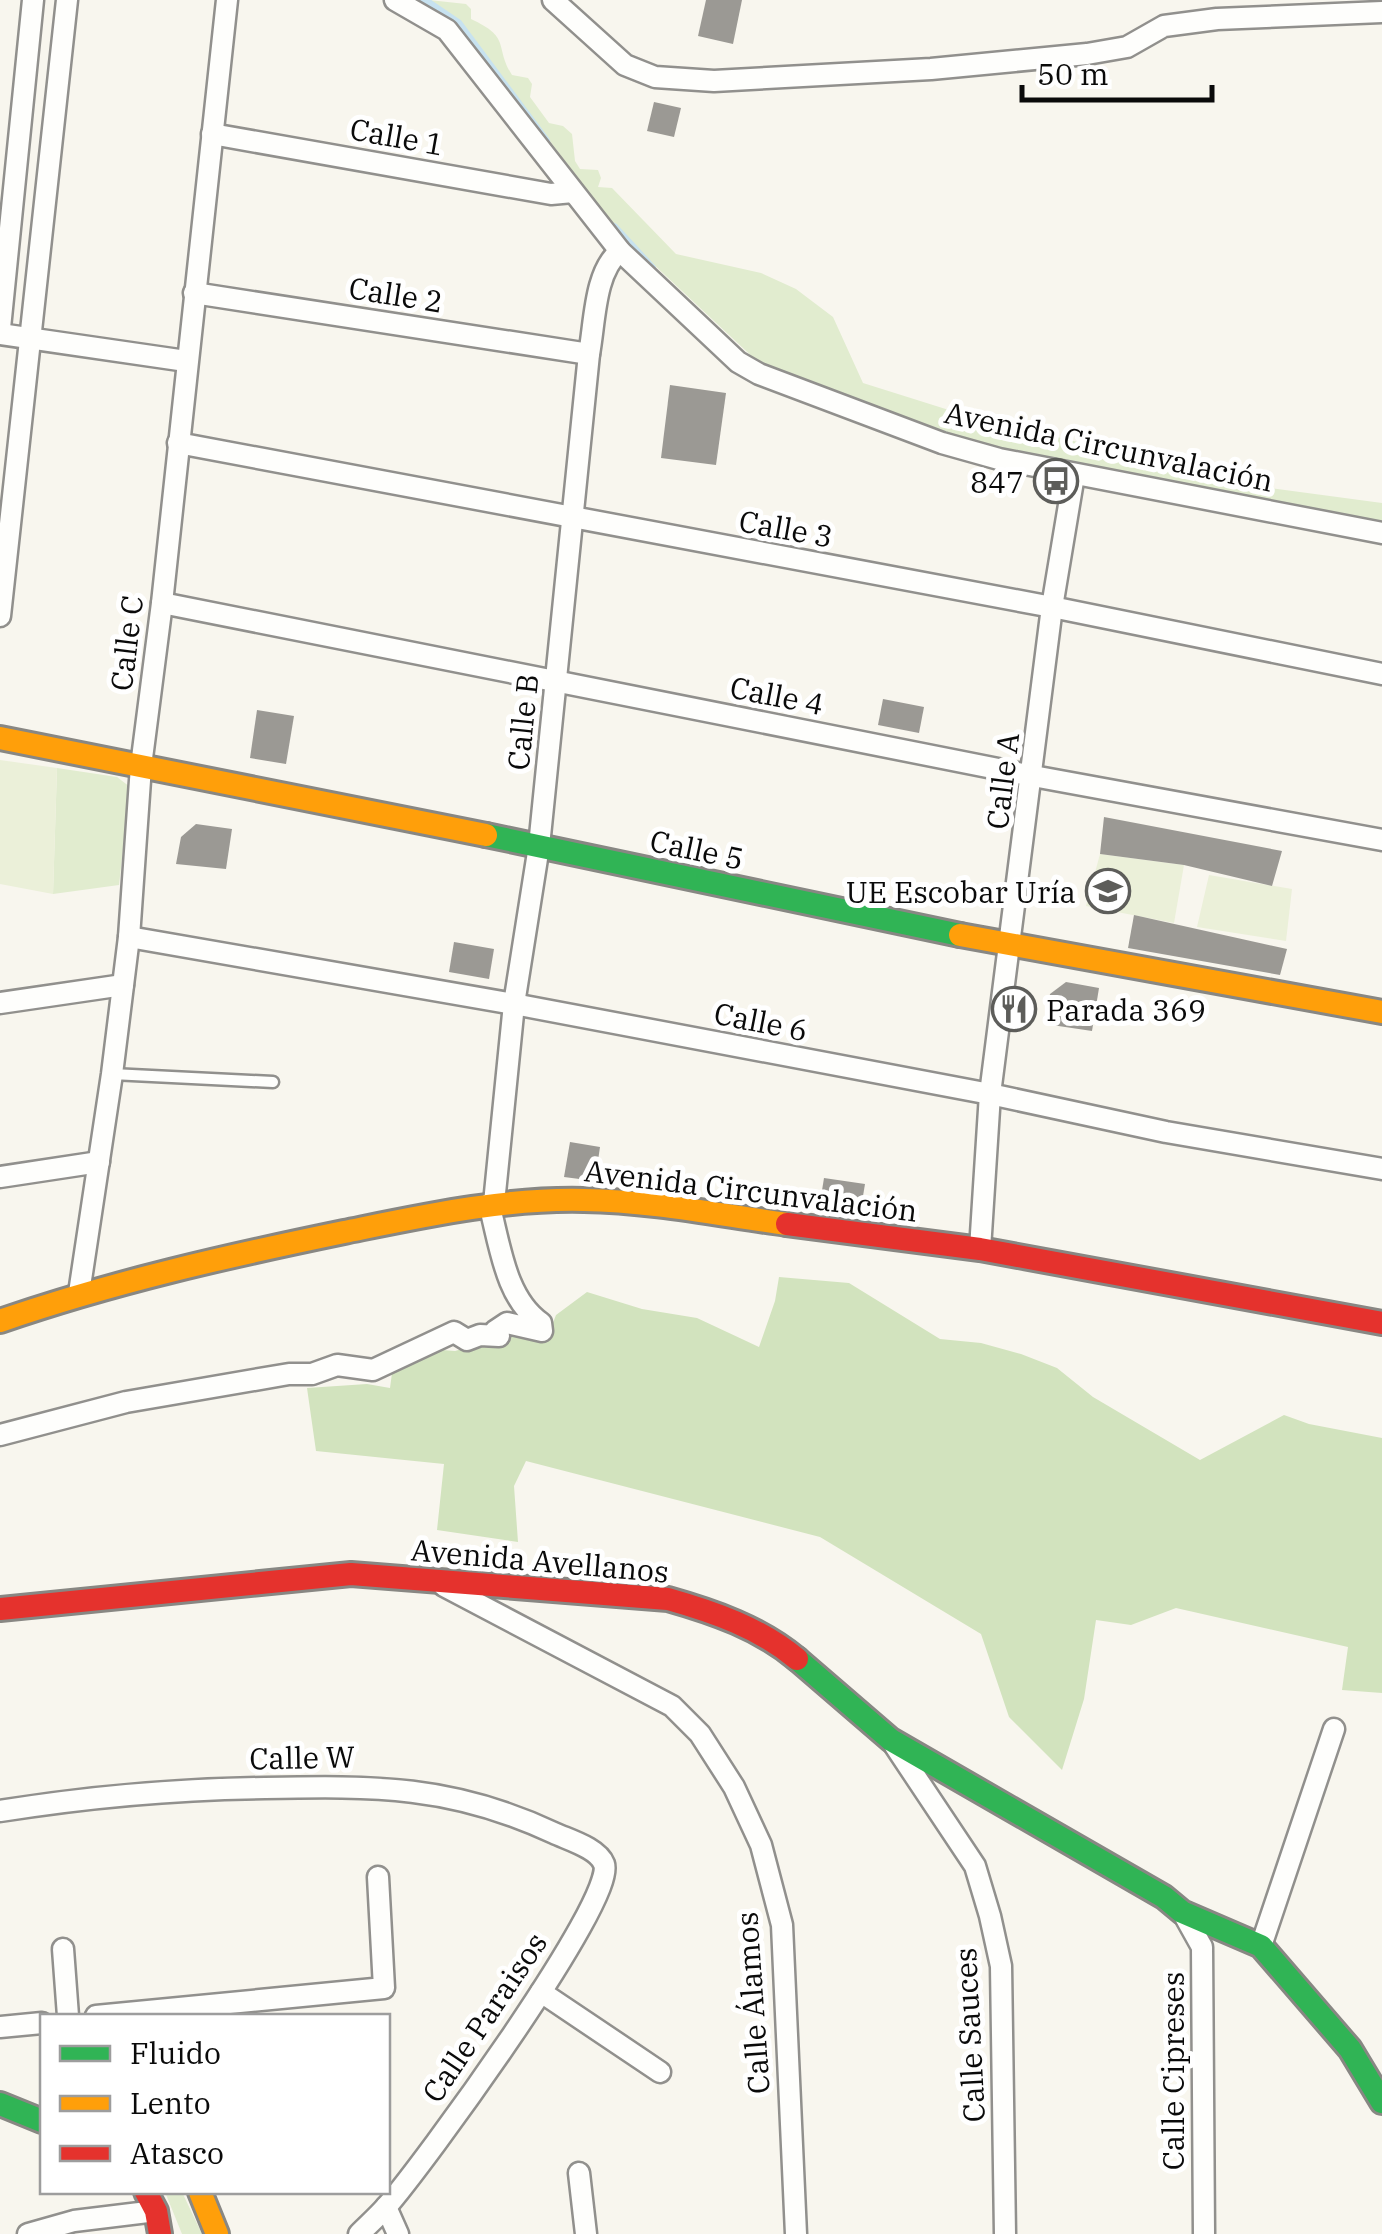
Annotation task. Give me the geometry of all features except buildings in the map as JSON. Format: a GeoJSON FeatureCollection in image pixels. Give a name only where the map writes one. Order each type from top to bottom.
{"type":"FeatureCollection","features":[{"type":"Feature","properties":{"kind":"street"},"geometry":{"type":"LineString","coordinates":[[33,0],[0,331],[186,361]]}},
{"type":"Feature","properties":{"kind":"street"},"geometry":{"type":"LineString","coordinates":[[0,616],[67,0]]}},
{"type":"Feature","properties":{"kind":"street","name":"Calle C"},"geometry":{"type":"LineString","coordinates":[[79,1293],[123,985],[141,766],[226,0]]}},
{"type":"Feature","properties":{"kind":"street","name":"Avenida Circunvalación"},"geometry":{"type":"LineString","coordinates":[[395,0],[448,30],[620,251],[738,362],[758,374],[942,443],[1074,475],[1382,533]]}},
{"type":"Feature","properties":{"kind":"street"},"geometry":{"type":"LineString","coordinates":[[553,0],[626,64],[654,77],[674,80],[777,79],[930,69],[1102,52],[1126,47],[1164,26],[1217,18],[1382,12]]}},
{"type":"Feature","properties":{"kind":"street"},"geometry":{"type":"LineString","coordinates":[[1217,18],[1216,13],[1228,0]]}},
{"type":"Feature","properties":{"kind":"street","name":"Calle 1"},"geometry":{"type":"LineString","coordinates":[[212,134],[551,194],[573,192]]}},
{"type":"Feature","properties":{"kind":"street","name":"Calle B"},"geometry":{"type":"LineString","coordinates":[[491,1204],[514,1004],[539,846],[590,354],[600,292],[607,268],[620,251]]}},
{"type":"Feature","properties":{"kind":"street","name":"Calle 2"},"geometry":{"type":"LineString","coordinates":[[194,293],[590,354]]}},
{"type":"Feature","properties":{"kind":"street","name":"Calle 3"},"geometry":{"type":"LineString","coordinates":[[178,444],[1052,607],[1382,674]]}},
{"type":"Feature","properties":{"kind":"street","name":"Calle A"},"geometry":{"type":"LineString","coordinates":[[980,1250],[990,1094],[1052,607],[1074,475]]}},
{"type":"Feature","properties":{"kind":"street","name":"Calle 4"},"geometry":{"type":"LineString","coordinates":[[162,603],[1033,776],[1382,840]]}},
{"type":"Feature","properties":{"kind":"street","name":"Calle 5"},"geometry":{"type":"LineString","coordinates":[[0,738],[1011,946],[1382,1012]]}},
{"type":"Feature","properties":{"kind":"street","name":"Calle 6"},"geometry":{"type":"LineString","coordinates":[[128,937],[514,1004],[990,1094],[1166,1132],[1382,1169]]}},
{"type":"Feature","properties":{"kind":"street"},"geometry":{"type":"LineString","coordinates":[[0,1002],[123,985]]}},
{"type":"Feature","properties":{"kind":"street"},"geometry":{"type":"LineString","coordinates":[[0,1178],[98,1162]]}},
{"type":"Feature","properties":{"kind":"street","name":"Avenida Circunvalación"},"geometry":{"type":"LineString","coordinates":[[0,1322],[79,1293],[282,1244],[491,1204],[566,1197],[980,1250],[1382,1323]]}},
{"type":"Feature","properties":{"kind":"street"},"geometry":{"type":"LineString","coordinates":[[0,1435],[144,1399],[289,1374],[312,1374],[337,1365],[373,1370],[454,1332],[467,1340],[480,1335],[499,1336],[495,1331],[507,1323],[542,1332],[542,1322],[526,1312],[514,1290],[491,1204]]}},
{"type":"Feature","properties":{"kind":"street","name":"Avenida Avellanos"},"geometry":{"type":"LineString","coordinates":[[0,1609],[351,1574],[633,1595],[668,1599],[714,1612],[777,1642],[891,1740],[1164,1897],[1182,1912],[1261,1946],[1350,2049],[1382,2102]]}},
{"type":"Feature","properties":{"kind":"street","name":"Calle Álamos"},"geometry":{"type":"LineString","coordinates":[[434,1580],[672,1706],[700,1734],[734,1787],[761,1846],[782,1924],[796,2234]]}},
{"type":"Feature","properties":{"kind":"street"},"geometry":{"type":"LineString","coordinates":[[1261,1946],[1334,1729]]}},
{"type":"Feature","properties":{"kind":"street","name":"Calle Sauces"},"geometry":{"type":"LineString","coordinates":[[891,1740],[975,1866],[990,1916],[1001,1966],[1005,2234]]}},
{"type":"Feature","properties":{"kind":"street","name":"Calle W"},"geometry":{"type":"LineString","coordinates":[[0,1811],[120,1794],[373,1786],[436,1794],[490,1807],[596,1853]]}},
{"type":"Feature","properties":{"kind":"street","name":"Calle Paraisos"},"geometry":{"type":"LineString","coordinates":[[359,2234],[386,2207],[474,2090],[541,1992],[604,1881],[606,1869],[596,1853]]}},
{"type":"Feature","properties":{"kind":"street"},"geometry":{"type":"LineString","coordinates":[[135,2014],[194,2011],[384,1988],[378,1877]]}},
{"type":"Feature","properties":{"kind":"street","name":"Calle Cipreses"},"geometry":{"type":"LineString","coordinates":[[1182,1912],[1202,1947],[1204,2234]]}},
{"type":"Feature","properties":{"kind":"street"},"geometry":{"type":"LineString","coordinates":[[63,1950],[68,2014]]}},
{"type":"Feature","properties":{"kind":"street"},"geometry":{"type":"LineString","coordinates":[[541,1992],[660,2072]]}},
{"type":"Feature","properties":{"kind":"street"},"geometry":{"type":"LineString","coordinates":[[0,2027],[40,2022]]}},
{"type":"Feature","properties":{"kind":"street"},"geometry":{"type":"LineString","coordinates":[[0,2104],[40,2120]]}},
{"type":"Feature","properties":{"kind":"street"},"geometry":{"type":"LineString","coordinates":[[580,2173],[586,2234]]}},
{"type":"Feature","properties":{"kind":"street"},"geometry":{"type":"LineString","coordinates":[[201,2194],[217,2234]]}},
{"type":"Feature","properties":{"kind":"street"},"geometry":{"type":"LineString","coordinates":[[386,2207],[398,2234]]}},
{"type":"Feature","properties":{"kind":"street"},"geometry":{"type":"LineString","coordinates":[[28,2234],[74,2221],[154,2212]]}},
{"type":"Feature","properties":{"kind":"lane"},"geometry":{"type":"LineString","coordinates":[[112,1074],[272,1082]]}},
{"type":"Feature","properties":{"kind":"green space"},"geometry":{"type":"Polygon","coordinates":[[[429,0],[466,4],[471,9],[471,19],[497,37],[512,75],[528,78],[532,84],[530,97],[549,123],[563,126],[572,134],[575,161],[580,169],[598,170],[598,187],[612,188],[676,254],[761,273],[796,289],[833,317],[863,383],[952,411],[1255,486],[1382,503],[1382,527],[1082,472],[960,440],[760,364],[619,232],[459,22],[429,0]]]}},
{"type":"Feature","properties":{"kind":"green space"},"geometry":{"type":"Polygon","coordinates":[[[0,760],[57,768],[53,894],[0,884],[0,760]]]}},
{"type":"Feature","properties":{"kind":"green space"},"geometry":{"type":"Polygon","coordinates":[[[57,768],[117,777],[130,787],[119,885],[53,894],[57,768]]]}},
{"type":"Feature","properties":{"kind":"green space"},"geometry":{"type":"Polygon","coordinates":[[[1100,854],[1184,865],[1174,923],[1086,906],[1100,854]]]}},
{"type":"Feature","properties":{"kind":"green space"},"geometry":{"type":"Polygon","coordinates":[[[1209,875],[1292,889],[1286,941],[1197,927],[1209,875]]]}},
{"type":"Feature","properties":{"kind":"green space"},"geometry":{"type":"Polygon","coordinates":[[[779,1277],[849,1283],[940,1339],[981,1343],[1057,1368],[1093,1397],[1200,1460],[1284,1415],[1309,1424],[1382,1438],[1382,1693],[1342,1690],[1348,1647],[1176,1608],[1131,1625],[1096,1620],[1084,1699],[1062,1770],[1009,1717],[981,1634],[820,1537],[526,1461],[514,1486],[518,1542],[437,1530],[444,1464],[316,1451],[307,1388],[367,1384],[390,1388],[392,1373],[442,1350],[455,1351],[505,1337],[549,1333],[556,1315],[587,1292],[642,1309],[697,1318],[759,1347],[779,1277]]]}},
{"type":"Feature","properties":{"kind":"green space"},"geometry":{"type":"Polygon","coordinates":[[[166,2194],[183,2194],[202,2234],[182,2234],[166,2194]]]}},
{"type":"Feature","properties":{"kind":"waterway"},"geometry":{"type":"LineString","coordinates":[[424,0],[458,23],[546,141]]}},
{"type":"Feature","properties":{"kind":"waterway"},"geometry":{"type":"LineString","coordinates":[[614,227],[652,268]]}},
{"type":"Feature","properties":{"kind":"traffic: fast"},"geometry":{"type":"LineString","coordinates":[[486,835],[960,935]]}},
{"type":"Feature","properties":{"kind":"traffic: fast"},"geometry":{"type":"LineString","coordinates":[[797,1659],[891,1740],[1164,1897],[1182,1912],[1261,1946],[1350,2049],[1382,2102]]}},
{"type":"Feature","properties":{"kind":"traffic: fast"},"geometry":{"type":"LineString","coordinates":[[0,2104],[40,2120]]}},
{"type":"Feature","properties":{"kind":"traffic: slow"},"geometry":{"type":"LineString","coordinates":[[0,738],[486,835]]}},
{"type":"Feature","properties":{"kind":"traffic: slow"},"geometry":{"type":"LineString","coordinates":[[960,935],[1382,1012]]}},
{"type":"Feature","properties":{"kind":"traffic: slow"},"geometry":{"type":"LineString","coordinates":[[0,1321],[214,1260],[494,1205],[609,1201],[787,1224]]}},
{"type":"Feature","properties":{"kind":"traffic: slow"},"geometry":{"type":"LineString","coordinates":[[201,2194],[217,2234]]}},
{"type":"Feature","properties":{"kind":"traffic: jam"},"geometry":{"type":"LineString","coordinates":[[787,1224],[980,1249],[1382,1323]]}},
{"type":"Feature","properties":{"kind":"traffic: jam"},"geometry":{"type":"LineString","coordinates":[[0,1609],[351,1574],[668,1599],[736,1622],[797,1659]]}},
{"type":"Feature","properties":{"kind":"traffic: jam"},"geometry":{"type":"LineString","coordinates":[[147,2194],[156,2211],[160,2234]]}},
{"type":"Feature","properties":{"kind":"place","name":"847"},"geometry":{"type":"Point","coordinates":[1056,481]}},
{"type":"Feature","properties":{"kind":"place","name":"UE Escobar Uría"},"geometry":{"type":"Point","coordinates":[1108,891]}},
{"type":"Feature","properties":{"kind":"place","name":"Parada 369"},"geometry":{"type":"Point","coordinates":[1014,1009]}}]}
